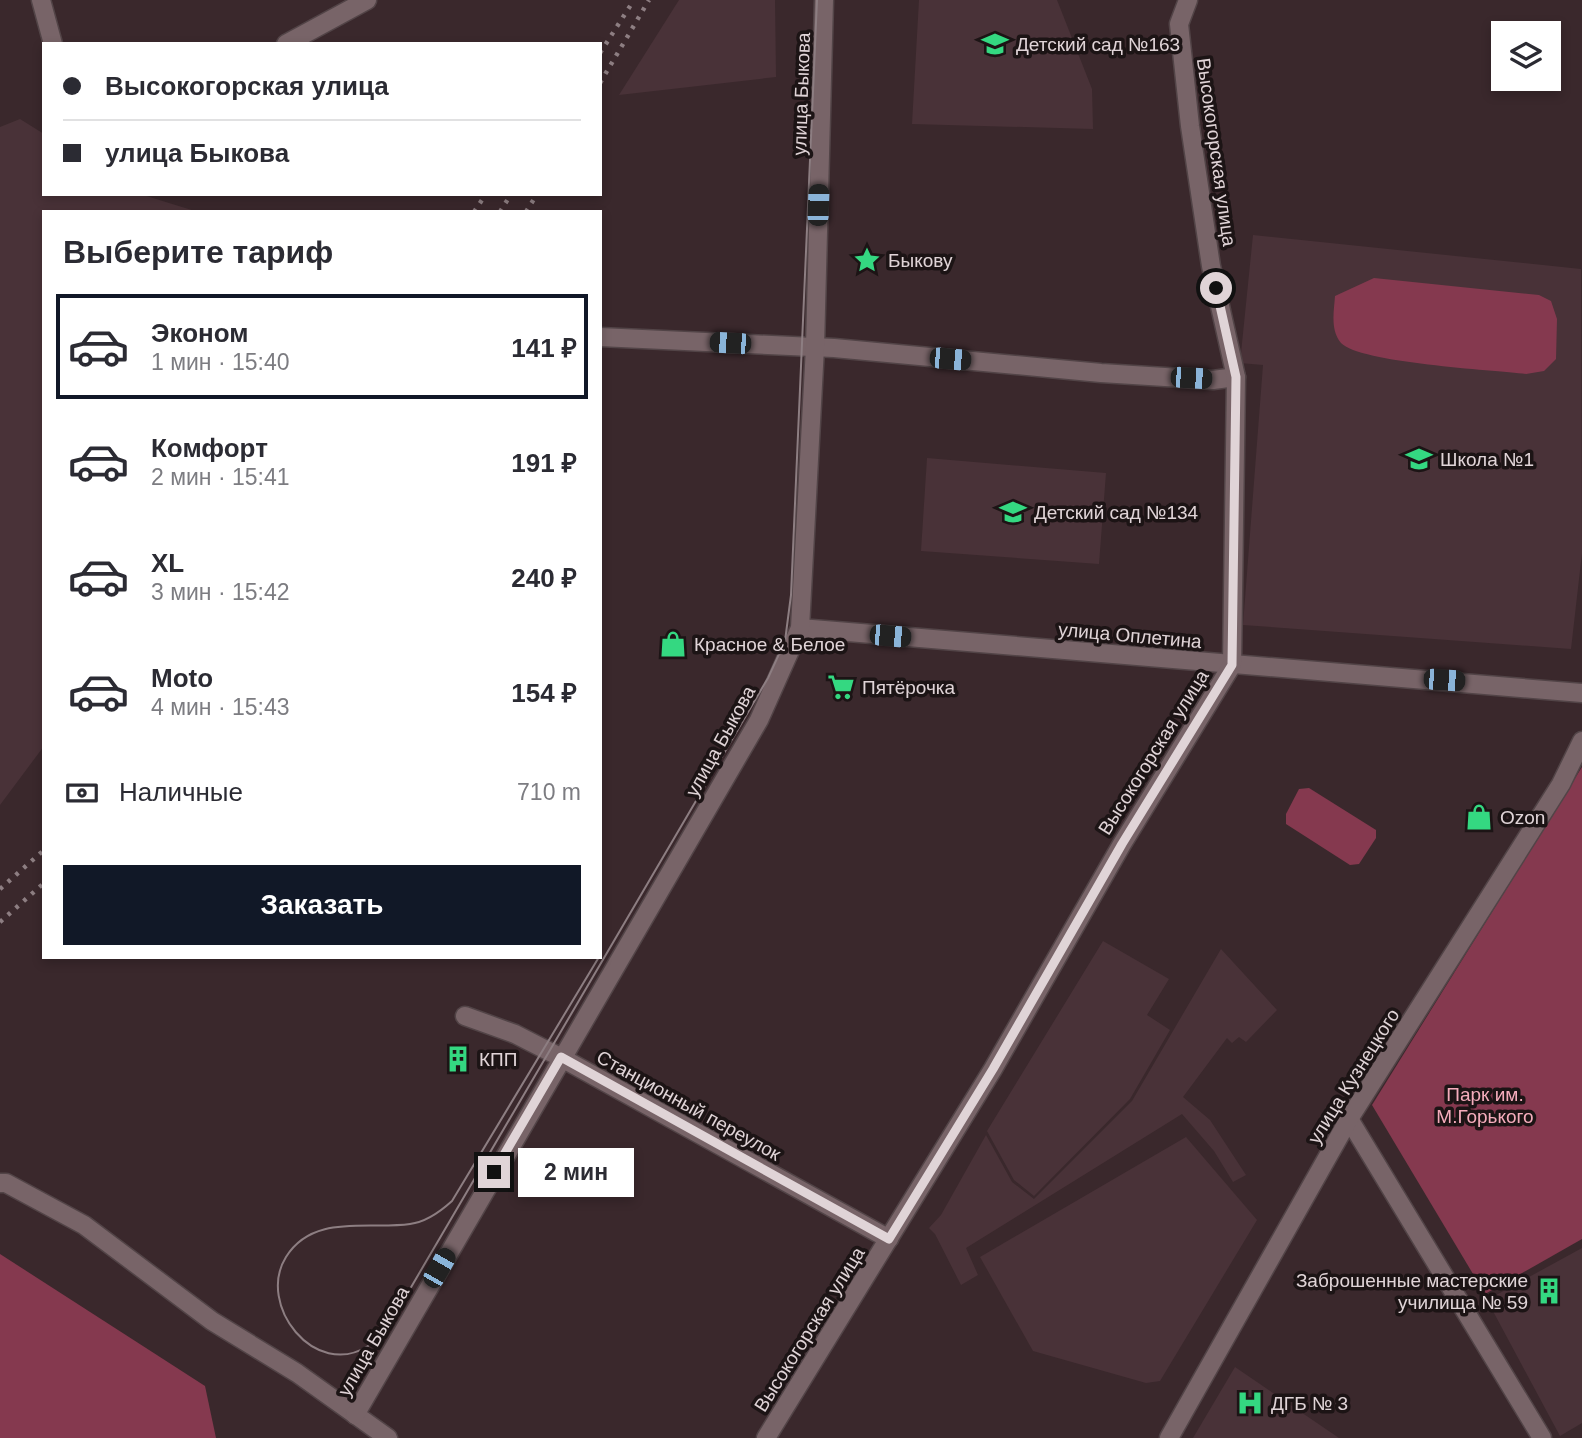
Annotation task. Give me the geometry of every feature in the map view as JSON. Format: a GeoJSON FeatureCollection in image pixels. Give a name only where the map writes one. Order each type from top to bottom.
{"type":"FeatureCollection","features":[{"type":"Feature","properties":{"kind":"street"},"geometry":{"type":"LineString","coordinates":[[41,0],[52,42]]}},
{"type":"Feature","properties":{"kind":"street"},"geometry":{"type":"LineString","coordinates":[[290,42],[367,0]]}},
{"type":"Feature","properties":{"kind":"street","name":"улица Быкова"},"geometry":{"type":"LineString","coordinates":[[355,1415],[561,1057],[760,720],[800,628],[815,347],[824,0]]}},
{"type":"Feature","properties":{"kind":"street","name":"Высокогорская улица"},"geometry":{"type":"LineString","coordinates":[[766,1438],[993,1069],[1122,844],[1232,665],[1236,377],[1211,266],[1190,126],[1179,24],[1188,0]]}},
{"type":"Feature","properties":{"kind":"street"},"geometry":{"type":"LineString","coordinates":[[602,337],[815,347],[1101,373],[1213,380],[1236,377]]}},
{"type":"Feature","properties":{"kind":"street","name":"улица Оплетина"},"geometry":{"type":"LineString","coordinates":[[800,628],[1582,693]]}},
{"type":"Feature","properties":{"kind":"street","name":"улица Кузнецкого"},"geometry":{"type":"LineString","coordinates":[[1169,1438],[1349,1119],[1561,784],[1582,741]]}},
{"type":"Feature","properties":{"kind":"street","name":"Станционный переулок"},"geometry":{"type":"LineString","coordinates":[[465,1016],[515,1034],[561,1057],[889,1239]]}},
{"type":"Feature","properties":{"kind":"street"},"geometry":{"type":"LineString","coordinates":[[1349,1119],[1542,1438]]}},
{"type":"Feature","properties":{"kind":"street"},"geometry":{"type":"LineString","coordinates":[[0,1183],[47,1203],[84,1225],[212,1321],[297,1373],[388,1438]]}},
{"type":"Feature","properties":{"kind":"shaded area"},"geometry":{"type":"Polygon","coordinates":[[[679,0],[775,0],[776,77],[619,95],[679,0]]]}},
{"type":"Feature","properties":{"kind":"shaded area","name":"Детский сад №163"},"geometry":{"type":"Polygon","coordinates":[[[919,0],[1057,0],[1092,89],[1093,129],[912,124],[919,0]]]}},
{"type":"Feature","properties":{"kind":"shaded area"},"geometry":{"type":"Polygon","coordinates":[[[20,119],[42,133],[42,196],[146,196],[192,210],[42,210],[42,749],[0,805],[0,127],[20,119]]]}},
{"type":"Feature","properties":{"kind":"shaded area","name":"Школа №1"},"geometry":{"type":"Polygon","coordinates":[[[1253,235],[1581,269],[1582,553],[1571,649],[1243,625],[1263,365],[1240,363],[1253,235]]]}},
{"type":"Feature","properties":{"kind":"shaded area","name":"Детский сад №134"},"geometry":{"type":"Polygon","coordinates":[[[927,458],[1106,473],[1099,564],[921,551],[927,458]]]}},
{"type":"Feature","properties":{"kind":"shaded area"},"geometry":{"type":"Polygon","coordinates":[[[1103,941],[1169,979],[1147,1015],[1170,1030],[1130,1099],[1034,1196],[1014,1180],[987,1131],[1103,941]]]}},
{"type":"Feature","properties":{"kind":"shaded area"},"geometry":{"type":"Polygon","coordinates":[[[1221,949],[1277,1010],[1246,1042],[1239,1037],[1232,1043],[1227,1038],[1183,1097],[1210,1120],[1246,1175],[1233,1182],[1214,1151],[1182,1114],[966,1248],[978,1275],[961,1285],[935,1234],[929,1228],[941,1215],[986,1135],[1012,1182],[1034,1199],[1132,1101],[1221,949]]]}},
{"type":"Feature","properties":{"kind":"shaded area"},"geometry":{"type":"Polygon","coordinates":[[[1186,1137],[1257,1220],[1160,1381],[1146,1383],[1033,1351],[980,1257],[1186,1137]]]}},
{"type":"Feature","properties":{"kind":"shaded area"},"geometry":{"type":"Polygon","coordinates":[[[1582,1248],[1582,1423],[1560,1436],[1487,1300],[1582,1248]]]}},
{"type":"Feature","properties":{"kind":"shaded area","name":"ДГБ № 3"},"geometry":{"type":"Polygon","coordinates":[[[1235,1367],[1339,1438],[1193,1438],[1235,1367]]]}},
{"type":"Feature","properties":{"kind":"green space"},"geometry":{"type":"Polygon","coordinates":[[[1374,278],[1539,295],[1551,301],[1557,319],[1556,359],[1544,371],[1526,374],[1399,361],[1353,350],[1341,343],[1335,332],[1335,296],[1374,278]]]}},
{"type":"Feature","properties":{"kind":"green space","name":"Парк им. М.Горького"},"geometry":{"type":"Polygon","coordinates":[[[1582,767],[1582,1239],[1485,1294],[1372,1105],[1582,767]]]}},
{"type":"Feature","properties":{"kind":"green space"},"geometry":{"type":"Polygon","coordinates":[[[1309,788],[1376,830],[1376,838],[1359,864],[1350,865],[1286,824],[1286,814],[1299,789],[1309,788]]]}},
{"type":"Feature","properties":{"kind":"green space"},"geometry":{"type":"Polygon","coordinates":[[[0,1254],[205,1386],[216,1438],[0,1438],[0,1254]]]}},
{"type":"Feature","properties":{"kind":"tram line"},"geometry":{"type":"LineString","coordinates":[[598,959],[452,1201],[433,1216],[416,1223],[343,1226],[311,1234],[297,1243],[286,1257],[279,1276],[279,1296],[285,1315],[296,1332],[311,1345],[329,1353],[348,1354],[372,1343],[393,1318],[768,678],[785,641],[791,595],[817,0]]}},
{"type":"Feature","properties":{"kind":"railway"},"geometry":{"type":"LineString","coordinates":[[602,50],[634,0]]}},
{"type":"Feature","properties":{"kind":"railway"},"geometry":{"type":"LineString","coordinates":[[602,80],[649,0]]}},
{"type":"Feature","properties":{"kind":"railway"},"geometry":{"type":"LineString","coordinates":[[475,210],[485,196]]}},
{"type":"Feature","properties":{"kind":"railway"},"geometry":{"type":"LineString","coordinates":[[501,210],[510,196]]}},
{"type":"Feature","properties":{"kind":"railway"},"geometry":{"type":"LineString","coordinates":[[527,210],[536,196]]}},
{"type":"Feature","properties":{"kind":"railway"},"geometry":{"type":"LineString","coordinates":[[0,889],[42,852]]}},
{"type":"Feature","properties":{"kind":"railway"},"geometry":{"type":"LineString","coordinates":[[0,922],[42,885]]}},
{"type":"Feature","properties":{"kind":"place","name":"Детский сад №163"},"geometry":{"type":"Point","coordinates":[995,44]}},
{"type":"Feature","properties":{"kind":"place","name":"Быкову"},"geometry":{"type":"Point","coordinates":[867,260]}},
{"type":"Feature","properties":{"kind":"place","name":"Школа №1"},"geometry":{"type":"Point","coordinates":[1419,459]}},
{"type":"Feature","properties":{"kind":"place","name":"Детский сад №134"},"geometry":{"type":"Point","coordinates":[1013,512]}},
{"type":"Feature","properties":{"kind":"place","name":"Красное & Белое"},"geometry":{"type":"Point","coordinates":[673,644]}},
{"type":"Feature","properties":{"kind":"place","name":"Пятёрочка"},"geometry":{"type":"Point","coordinates":[841,687]}},
{"type":"Feature","properties":{"kind":"place","name":"Ozon"},"geometry":{"type":"Point","coordinates":[1479,817]}},
{"type":"Feature","properties":{"kind":"place","name":"КПП"},"geometry":{"type":"Point","coordinates":[458,1059]}},
{"type":"Feature","properties":{"kind":"place","name":"Заброшенные мастерские училища № 59"},"geometry":{"type":"Point","coordinates":[1549,1291]}},
{"type":"Feature","properties":{"kind":"place","name":"ДГБ № 3"},"geometry":{"type":"Point","coordinates":[1250,1403]}},
{"type":"Feature","properties":{"kind":"route"},"geometry":{"type":"LineString","coordinates":[[494,1172],[561,1057],[889,1239],[993,1069],[1122,844],[1232,665],[1236,377],[1216,288]]}}]}
